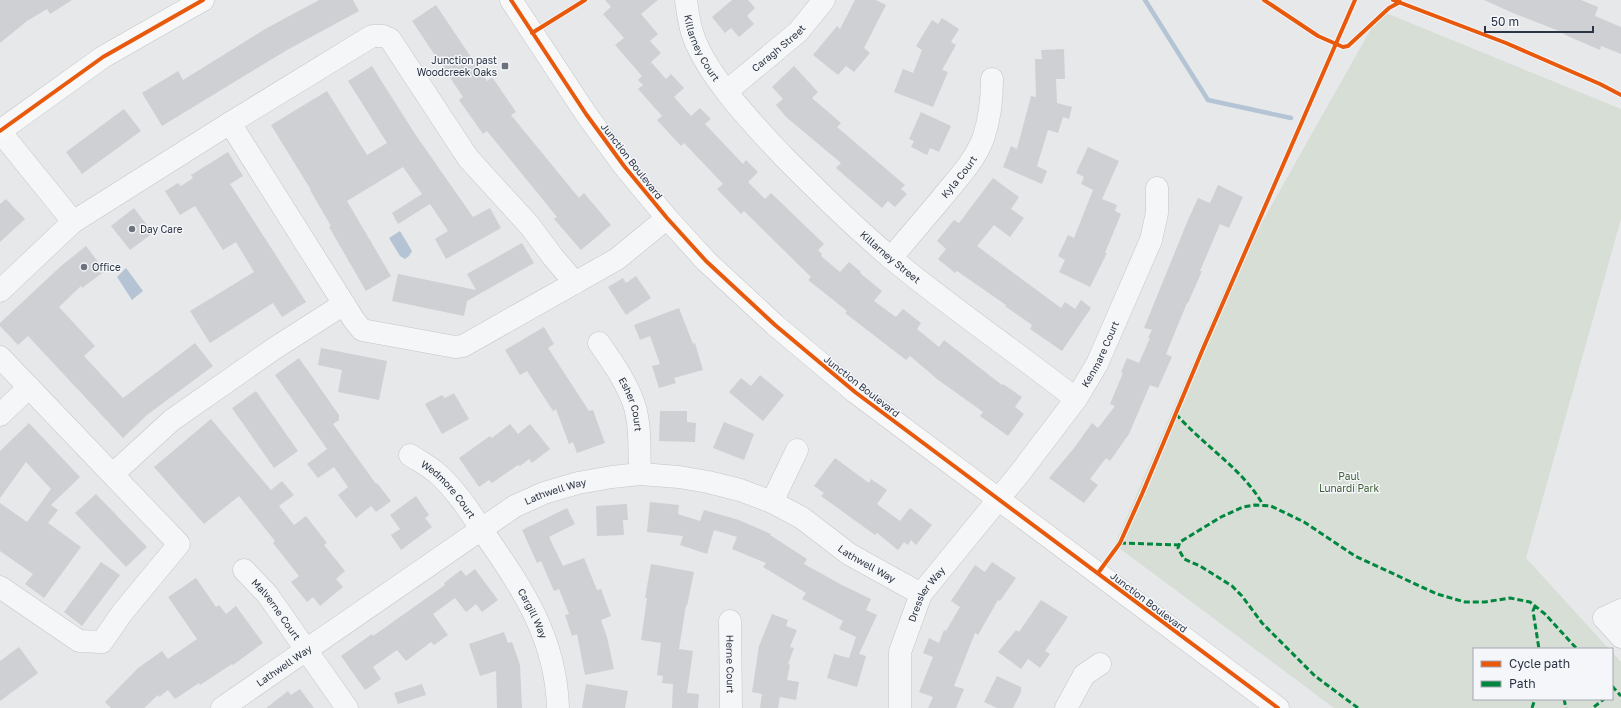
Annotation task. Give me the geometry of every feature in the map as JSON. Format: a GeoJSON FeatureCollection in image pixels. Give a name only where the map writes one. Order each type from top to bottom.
{"type":"FeatureCollection","features":[{"type":"Feature","properties":{"kind":"main road"},"geometry":{"type":"LineString","coordinates":[[0,131],[103,57],[203,0]]}},
{"type":"Feature","properties":{"kind":"main road","name":"Junction Boulevard"},"geometry":{"type":"LineString","coordinates":[[511,0],[586,114],[624,166],[667,218],[706,261],[775,325],[855,392],[1278,708]]}},
{"type":"Feature","properties":{"kind":"street","name":"Killarney Court"},"geometry":{"type":"LineString","coordinates":[[686,0],[690,26],[694,39],[711,70],[727,91]]}},
{"type":"Feature","properties":{"kind":"street","name":"Caragh Street"},"geometry":{"type":"LineString","coordinates":[[727,91],[793,36],[824,0]]}},
{"type":"Feature","properties":{"kind":"street"},"geometry":{"type":"LineString","coordinates":[[0,291],[73,222],[372,36],[384,36],[390,39],[468,158],[530,226],[575,283]]}},
{"type":"Feature","properties":{"kind":"street","name":"Kyla Court"},"geometry":{"type":"LineString","coordinates":[[891,258],[974,157],[982,140],[991,109],[992,79]]}},
{"type":"Feature","properties":{"kind":"street","name":"Killarney Street"},"geometry":{"type":"LineString","coordinates":[[727,91],[766,138],[843,216],[891,258],[1076,399]]}},
{"type":"Feature","properties":{"kind":"street"},"geometry":{"type":"LineString","coordinates":[[230,123],[358,326],[362,330],[455,347],[463,346],[617,259],[667,218]]}},
{"type":"Feature","properties":{"kind":"street"},"geometry":{"type":"LineString","coordinates":[[0,131],[73,222]]}},
{"type":"Feature","properties":{"kind":"street","name":"Kenmare Court"},"geometry":{"type":"LineString","coordinates":[[998,499],[1076,399],[1097,364],[1151,240],[1157,214],[1157,188]]}},
{"type":"Feature","properties":{"kind":"street"},"geometry":{"type":"LineString","coordinates":[[113,474],[172,420],[275,348],[344,304]]}},
{"type":"Feature","properties":{"kind":"street","name":"Esher Court"},"geometry":{"type":"LineString","coordinates":[[599,343],[623,379],[634,405],[638,429],[640,474]]}},
{"type":"Feature","properties":{"kind":"street"},"geometry":{"type":"LineString","coordinates":[[0,357],[179,544],[122,613],[102,642],[79,641],[0,587]]}},
{"type":"Feature","properties":{"kind":"street"},"geometry":{"type":"LineString","coordinates":[[0,415],[29,387]]}},
{"type":"Feature","properties":{"kind":"street"},"geometry":{"type":"LineString","coordinates":[[772,502],[797,450]]}},
{"type":"Feature","properties":{"kind":"street","name":"Wedmore Court"},"geometry":{"type":"LineString","coordinates":[[410,454],[437,473],[452,488],[481,529]]}},
{"type":"Feature","properties":{"kind":"street","name":"Lathwell Way"},"geometry":{"type":"LineString","coordinates":[[222,708],[515,506],[544,493],[578,483],[640,474],[679,477],[740,490],[772,502],[802,518],[850,554],[921,594]]}},
{"type":"Feature","properties":{"kind":"street","name":"Dressler Way"},"geometry":{"type":"LineString","coordinates":[[900,708],[900,652],[921,594],[998,499]]}},
{"type":"Feature","properties":{"kind":"street","name":"Cargill Way"},"geometry":{"type":"LineString","coordinates":[[481,529],[516,579],[533,609],[546,640],[553,668],[558,708]]}},
{"type":"Feature","properties":{"kind":"street","name":"Malverne Court"},"geometry":{"type":"LineString","coordinates":[[244,570],[267,594],[347,708]]}},
{"type":"Feature","properties":{"kind":"street"},"geometry":{"type":"LineString","coordinates":[[1621,610],[1604,618],[1621,637]]}},
{"type":"Feature","properties":{"kind":"street","name":"Herne Court"},"geometry":{"type":"LineString","coordinates":[[730,621],[731,708]]}},
{"type":"Feature","properties":{"kind":"street"},"geometry":{"type":"LineString","coordinates":[[1066,708],[1084,675],[1100,664]]}},
{"type":"Feature","properties":{"kind":"green space","name":"Paul Lunardi Park"},"geometry":{"type":"Polygon","coordinates":[[[1381,11],[1621,109],[1621,219],[1526,558],[1608,648],[1473,648],[1473,700],[1613,700],[1613,653],[1621,662],[1621,708],[1334,708],[1115,545],[1226,286],[1381,11]]]}},
{"type":"Feature","properties":{"kind":"water"},"geometry":{"type":"Polygon","coordinates":[[[400,231],[412,251],[405,259],[400,256],[389,238],[400,231]]]}},
{"type":"Feature","properties":{"kind":"water"},"geometry":{"type":"Polygon","coordinates":[[[126,268],[143,291],[132,300],[117,277],[126,268]]]}},
{"type":"Feature","properties":{"kind":"building"},"geometry":{"type":"Polygon","coordinates":[[[0,0],[72,0],[50,14],[47,9],[27,21],[0,43],[0,0]]]}},
{"type":"Feature","properties":{"kind":"building"},"geometry":{"type":"Polygon","coordinates":[[[319,0],[353,0],[359,11],[287,50],[162,126],[142,93],[178,71],[183,80],[267,28],[319,0]]]}},
{"type":"Feature","properties":{"kind":"building"},"geometry":{"type":"Polygon","coordinates":[[[605,0],[658,0],[641,14],[658,34],[650,41],[661,53],[651,62],[666,79],[671,74],[684,88],[674,97],[691,116],[700,108],[711,119],[705,124],[743,164],[746,160],[758,172],[748,182],[765,199],[771,193],[824,244],[818,250],[822,254],[821,256],[840,272],[849,262],[882,291],[874,301],[896,317],[903,309],[921,323],[917,329],[939,347],[944,340],[1002,385],[1003,384],[1022,397],[1015,407],[1024,414],[1008,436],[980,416],[983,412],[937,379],[910,356],[906,360],[845,313],[847,311],[808,280],[811,277],[744,211],[741,214],[717,189],[723,184],[684,143],[681,146],[657,120],[662,116],[638,89],[643,85],[638,80],[642,76],[615,45],[624,38],[603,14],[611,7],[605,0]]]}},
{"type":"Feature","properties":{"kind":"building"},"geometry":{"type":"Polygon","coordinates":[[[732,0],[748,0],[755,8],[747,16],[754,24],[739,37],[731,28],[725,33],[712,17],[732,0]]]}},
{"type":"Feature","properties":{"kind":"building"},"geometry":{"type":"Polygon","coordinates":[[[855,0],[876,0],[886,5],[864,48],[870,53],[854,72],[846,66],[838,75],[813,55],[837,26],[840,29],[855,0]]]}},
{"type":"Feature","properties":{"kind":"building"},"geometry":{"type":"Polygon","coordinates":[[[1484,0],[1581,0],[1598,7],[1595,16],[1621,27],[1621,54],[1601,46],[1600,50],[1563,34],[1564,33],[1484,0]]]}},
{"type":"Feature","properties":{"kind":"building"},"geometry":{"type":"Polygon","coordinates":[[[436,5],[487,81],[492,77],[516,112],[511,115],[579,198],[584,193],[611,225],[581,250],[554,219],[557,217],[487,131],[483,134],[459,100],[463,97],[412,21],[436,5]]]}},
{"type":"Feature","properties":{"kind":"building"},"geometry":{"type":"Polygon","coordinates":[[[942,18],[959,29],[951,42],[956,45],[942,70],[948,72],[933,107],[894,92],[903,69],[913,73],[922,50],[916,46],[932,20],[938,24],[942,18]]]}},
{"type":"Feature","properties":{"kind":"building"},"geometry":{"type":"Polygon","coordinates":[[[1064,49],[1065,79],[1056,79],[1057,103],[1072,107],[1069,119],[1063,117],[1058,133],[1048,130],[1037,166],[1047,171],[1042,184],[1003,167],[1011,146],[1017,149],[1031,96],[1036,97],[1035,59],[1042,59],[1041,50],[1064,49]]]}},
{"type":"Feature","properties":{"kind":"building"},"geometry":{"type":"Polygon","coordinates":[[[372,66],[415,134],[473,217],[490,208],[501,228],[446,259],[435,239],[448,231],[430,204],[398,224],[392,213],[422,194],[403,167],[347,201],[391,276],[366,291],[329,227],[331,226],[311,190],[271,125],[327,91],[367,155],[387,143],[348,81],[372,66]]]}},
{"type":"Feature","properties":{"kind":"building"},"geometry":{"type":"Polygon","coordinates":[[[794,66],[818,92],[812,98],[841,123],[837,127],[905,185],[901,189],[907,194],[895,207],[888,201],[882,208],[836,168],[841,163],[786,117],[776,105],[783,99],[772,87],[794,66]]]}},
{"type":"Feature","properties":{"kind":"building"},"geometry":{"type":"Polygon","coordinates":[[[124,109],[141,131],[82,174],[66,152],[124,109]]]}},
{"type":"Feature","properties":{"kind":"building"},"geometry":{"type":"Polygon","coordinates":[[[921,112],[951,126],[939,152],[930,148],[927,155],[911,147],[914,141],[909,139],[921,112]]]}},
{"type":"Feature","properties":{"kind":"building"},"geometry":{"type":"Polygon","coordinates":[[[1088,147],[1119,161],[1102,199],[1117,205],[1115,211],[1121,214],[1105,253],[1107,253],[1090,287],[1059,272],[1065,260],[1058,256],[1068,235],[1074,238],[1093,190],[1081,184],[1084,177],[1076,173],[1088,147]]]}},
{"type":"Feature","properties":{"kind":"building"},"geometry":{"type":"Polygon","coordinates":[[[228,152],[243,176],[230,184],[306,302],[282,317],[273,303],[210,343],[190,311],[254,272],[236,242],[223,250],[195,206],[180,215],[165,191],[178,183],[181,186],[193,178],[191,175],[228,152]]]}},
{"type":"Feature","properties":{"kind":"building"},"geometry":{"type":"Polygon","coordinates":[[[993,178],[1019,197],[1011,209],[1024,218],[1010,237],[994,225],[977,246],[1061,308],[1065,302],[1075,309],[1081,300],[1091,308],[1062,351],[1030,329],[1032,325],[1005,306],[1006,305],[957,271],[955,273],[938,259],[946,249],[937,241],[954,220],[959,223],[993,178]]]}},
{"type":"Feature","properties":{"kind":"building"},"geometry":{"type":"Polygon","coordinates":[[[1218,185],[1243,197],[1229,228],[1220,224],[1200,271],[1202,271],[1166,354],[1172,357],[1158,388],[1150,385],[1129,434],[1110,461],[1106,458],[1090,479],[1098,485],[1084,503],[1049,478],[1074,448],[1092,423],[1098,428],[1115,406],[1110,404],[1123,373],[1121,372],[1127,358],[1139,363],[1150,338],[1148,338],[1152,330],[1144,328],[1198,198],[1210,203],[1218,185]]]}},
{"type":"Feature","properties":{"kind":"building"},"geometry":{"type":"Polygon","coordinates":[[[6,199],[25,219],[0,242],[0,204],[6,199]]]}},
{"type":"Feature","properties":{"kind":"building","name":"Day Care"},"geometry":{"type":"Polygon","coordinates":[[[134,208],[153,233],[130,250],[111,226],[134,208]]]}},
{"type":"Feature","properties":{"kind":"building"},"geometry":{"type":"Polygon","coordinates":[[[522,243],[534,263],[467,301],[464,316],[392,301],[398,274],[476,290],[467,274],[522,243]]]}},
{"type":"Feature","properties":{"kind":"building"},"geometry":{"type":"Polygon","coordinates":[[[86,246],[105,271],[82,288],[81,286],[59,307],[95,346],[84,356],[123,398],[195,343],[213,366],[147,415],[123,438],[28,336],[18,345],[0,326],[0,323],[61,266],[86,246]]]}},
{"type":"Feature","properties":{"kind":"building"},"geometry":{"type":"Polygon","coordinates":[[[636,276],[651,298],[626,315],[608,287],[623,278],[626,283],[636,276]]]}},
{"type":"Feature","properties":{"kind":"building"},"geometry":{"type":"Polygon","coordinates":[[[679,308],[693,344],[695,343],[703,370],[674,378],[676,383],[659,388],[652,366],[660,364],[650,336],[640,340],[634,325],[679,308]]]}},
{"type":"Feature","properties":{"kind":"building"},"geometry":{"type":"Polygon","coordinates":[[[544,327],[554,344],[548,348],[589,411],[593,410],[605,443],[577,453],[573,442],[569,444],[556,409],[553,411],[527,371],[520,375],[505,350],[544,327]]]}},
{"type":"Feature","properties":{"kind":"building"},"geometry":{"type":"Polygon","coordinates":[[[321,348],[387,361],[379,400],[338,392],[342,370],[318,365],[321,348]]]}},
{"type":"Feature","properties":{"kind":"building"},"geometry":{"type":"Polygon","coordinates":[[[299,358],[339,415],[339,420],[333,424],[376,484],[377,483],[391,501],[376,512],[371,506],[356,518],[338,495],[348,487],[334,467],[318,478],[307,464],[327,449],[275,375],[299,358]]]}},
{"type":"Feature","properties":{"kind":"building"},"geometry":{"type":"Polygon","coordinates":[[[760,375],[784,395],[763,421],[729,392],[741,378],[751,386],[760,375]]]}},
{"type":"Feature","properties":{"kind":"building"},"geometry":{"type":"Polygon","coordinates":[[[256,391],[298,451],[274,468],[232,408],[256,391]]]}},
{"type":"Feature","properties":{"kind":"building"},"geometry":{"type":"Polygon","coordinates":[[[454,393],[469,419],[442,434],[425,404],[442,395],[445,398],[454,393]]]}},
{"type":"Feature","properties":{"kind":"building"},"geometry":{"type":"Polygon","coordinates":[[[660,411],[687,411],[687,422],[696,423],[695,442],[659,441],[660,411]]]}},
{"type":"Feature","properties":{"kind":"building"},"geometry":{"type":"Polygon","coordinates":[[[211,419],[271,490],[282,481],[294,495],[279,506],[294,525],[306,516],[327,543],[324,545],[345,571],[336,579],[343,587],[320,606],[313,597],[307,602],[291,582],[299,576],[273,543],[275,541],[239,496],[204,524],[154,467],[211,419]]]}},
{"type":"Feature","properties":{"kind":"building"},"geometry":{"type":"Polygon","coordinates":[[[724,422],[754,434],[744,460],[713,448],[724,422]]]}},
{"type":"Feature","properties":{"kind":"building"},"geometry":{"type":"Polygon","coordinates":[[[29,423],[80,477],[51,505],[58,510],[48,523],[81,547],[44,598],[25,584],[33,574],[0,551],[0,503],[27,522],[51,489],[26,462],[0,498],[0,451],[29,423]]]}},
{"type":"Feature","properties":{"kind":"building"},"geometry":{"type":"Polygon","coordinates":[[[510,424],[518,434],[530,424],[550,449],[532,463],[529,459],[492,483],[489,480],[479,487],[459,458],[490,436],[492,438],[510,424]]]}},
{"type":"Feature","properties":{"kind":"building"},"geometry":{"type":"Polygon","coordinates":[[[835,458],[869,483],[871,479],[887,490],[877,504],[900,521],[910,508],[932,525],[916,545],[911,540],[908,545],[904,542],[898,550],[877,533],[875,535],[821,496],[824,493],[814,486],[835,458]]]}},
{"type":"Feature","properties":{"kind":"building"},"geometry":{"type":"Polygon","coordinates":[[[96,494],[147,547],[126,567],[75,513],[96,494]]]}},
{"type":"Feature","properties":{"kind":"building"},"geometry":{"type":"Polygon","coordinates":[[[416,496],[429,515],[425,518],[432,527],[401,550],[391,535],[400,529],[390,515],[416,496]]]}},
{"type":"Feature","properties":{"kind":"building"},"geometry":{"type":"Polygon","coordinates":[[[650,502],[679,505],[678,514],[700,521],[704,510],[739,520],[771,534],[770,535],[807,559],[804,564],[871,599],[866,610],[877,615],[859,654],[866,656],[857,687],[827,678],[834,654],[849,658],[856,637],[839,629],[843,621],[802,599],[806,593],[763,567],[766,563],[732,549],[737,537],[714,530],[707,554],[680,545],[683,536],[647,532],[650,502]]]}},
{"type":"Feature","properties":{"kind":"building"},"geometry":{"type":"Polygon","coordinates":[[[627,504],[628,520],[623,520],[624,535],[597,536],[596,506],[627,504]]]}},
{"type":"Feature","properties":{"kind":"building"},"geometry":{"type":"Polygon","coordinates":[[[567,508],[575,524],[549,537],[563,566],[584,558],[597,590],[601,589],[611,616],[601,620],[607,637],[614,669],[585,675],[577,634],[572,636],[565,615],[569,614],[559,589],[554,591],[541,561],[537,563],[522,530],[567,508]]]}},
{"type":"Feature","properties":{"kind":"building"},"geometry":{"type":"Polygon","coordinates":[[[101,562],[120,575],[82,626],[64,612],[101,562]]]}},
{"type":"Feature","properties":{"kind":"building"},"geometry":{"type":"Polygon","coordinates":[[[992,562],[1016,578],[1000,601],[998,600],[978,635],[975,633],[954,686],[964,689],[956,708],[928,708],[933,697],[919,692],[933,657],[923,653],[929,638],[939,643],[944,630],[946,631],[960,607],[951,601],[975,565],[985,572],[992,562]]]}},
{"type":"Feature","properties":{"kind":"building"},"geometry":{"type":"Polygon","coordinates":[[[651,564],[694,572],[687,606],[686,605],[679,649],[693,651],[687,693],[699,694],[698,708],[672,708],[673,684],[662,683],[663,676],[657,675],[661,643],[641,640],[647,598],[645,598],[651,564]]]}},
{"type":"Feature","properties":{"kind":"building"},"geometry":{"type":"Polygon","coordinates":[[[475,569],[498,600],[482,612],[476,604],[466,612],[455,598],[433,614],[448,635],[434,645],[431,642],[406,661],[397,650],[373,667],[381,679],[365,690],[341,656],[372,634],[373,636],[445,585],[444,583],[461,570],[466,576],[475,569]]]}},
{"type":"Feature","properties":{"kind":"building"},"geometry":{"type":"Polygon","coordinates":[[[196,578],[216,607],[219,605],[226,614],[236,606],[263,643],[233,665],[232,664],[200,685],[199,683],[175,699],[168,690],[159,697],[158,695],[144,708],[111,708],[105,702],[138,668],[162,651],[168,659],[197,639],[168,597],[196,578]]]}},
{"type":"Feature","properties":{"kind":"building"},"geometry":{"type":"Polygon","coordinates":[[[1041,600],[1068,617],[1045,651],[1050,654],[1040,668],[1028,659],[1021,669],[998,652],[1016,630],[1019,632],[1041,600]]]}},
{"type":"Feature","properties":{"kind":"building"},"geometry":{"type":"Polygon","coordinates":[[[772,614],[788,620],[786,626],[797,630],[790,647],[794,648],[788,664],[790,665],[787,680],[799,682],[796,700],[780,697],[778,708],[760,708],[762,694],[752,692],[759,646],[772,614]]]}},
{"type":"Feature","properties":{"kind":"building"},"geometry":{"type":"Polygon","coordinates":[[[504,632],[508,643],[512,642],[520,665],[522,708],[497,708],[496,671],[480,676],[469,644],[504,632]]]}},
{"type":"Feature","properties":{"kind":"building"},"geometry":{"type":"Polygon","coordinates":[[[19,647],[38,673],[0,701],[0,661],[19,647]]]}},
{"type":"Feature","properties":{"kind":"building"},"geometry":{"type":"Polygon","coordinates":[[[997,676],[1021,687],[1021,692],[1013,708],[997,708],[984,702],[997,676]]]}},
{"type":"Feature","properties":{"kind":"building"},"geometry":{"type":"Polygon","coordinates":[[[422,684],[426,695],[398,704],[394,693],[422,684]]]}},
{"type":"Feature","properties":{"kind":"building"},"geometry":{"type":"Polygon","coordinates":[[[586,684],[628,691],[625,708],[582,708],[586,684]]]}},
{"type":"Feature","properties":{"kind":"building"},"geometry":{"type":"Polygon","coordinates":[[[300,689],[314,708],[266,708],[288,691],[291,695],[300,689]]]}},
{"type":"Feature","properties":{"kind":"waterway"},"geometry":{"type":"LineString","coordinates":[[1145,0],[1208,100],[1291,118]]}},
{"type":"Feature","properties":{"kind":"marked path"},"geometry":{"type":"LineString","coordinates":[[1176,414],[1245,480],[1263,505]]}},
{"type":"Feature","properties":{"kind":"marked path"},"geometry":{"type":"LineString","coordinates":[[1358,708],[1315,676],[1262,623],[1242,596],[1232,586],[1200,566],[1184,559],[1178,548],[1180,542],[1221,517],[1243,507],[1255,505],[1271,506],[1304,522],[1355,556],[1437,594],[1465,602],[1485,602],[1510,598],[1530,602],[1545,614],[1576,648]]}},
{"type":"Feature","properties":{"kind":"marked path"},"geometry":{"type":"LineString","coordinates":[[1120,543],[1179,545]]}},
{"type":"Feature","properties":{"kind":"marked path"},"geometry":{"type":"LineString","coordinates":[[1535,606],[1533,611],[1539,648]]}},
{"type":"Feature","properties":{"kind":"marked path"},"geometry":{"type":"LineString","coordinates":[[1613,687],[1621,696]]}},
{"type":"Feature","properties":{"kind":"marked path"},"geometry":{"type":"LineString","coordinates":[[1532,708],[1535,700]]}},
{"type":"Feature","properties":{"kind":"marked path"},"geometry":{"type":"LineString","coordinates":[[1564,700],[1566,708]]}},
{"type":"Feature","properties":{"kind":"marked path"},"geometry":{"type":"LineString","coordinates":[[1594,707],[1603,700]]}},
{"type":"Feature","properties":{"kind":"cycle path"},"geometry":{"type":"LineString","coordinates":[[0,131],[103,57],[203,0]]}},
{"type":"Feature","properties":{"kind":"cycle path"},"geometry":{"type":"LineString","coordinates":[[511,0],[586,114],[624,166],[667,218],[706,261],[775,325],[855,392],[1278,708]]}},
{"type":"Feature","properties":{"kind":"cycle path"},"geometry":{"type":"LineString","coordinates":[[532,33],[585,0]]}},
{"type":"Feature","properties":{"kind":"cycle path"},"geometry":{"type":"LineString","coordinates":[[1264,0],[1318,36],[1343,47],[1348,46],[1389,8],[1400,2]]}},
{"type":"Feature","properties":{"kind":"cycle path"},"geometry":{"type":"LineString","coordinates":[[1098,573],[1120,543],[1142,494],[1202,351],[1355,0]]}},
{"type":"Feature","properties":{"kind":"cycle path"},"geometry":{"type":"LineString","coordinates":[[1393,0],[1506,43],[1600,84],[1621,95]]}},
{"type":"Feature","properties":{"kind":"place","name":"Junction past Woodcreek Oaks"},"geometry":{"type":"Point","coordinates":[505,66]}},
{"type":"Feature","properties":{"kind":"place","name":"Day Care"},"geometry":{"type":"Point","coordinates":[132,229]}},
{"type":"Feature","properties":{"kind":"place","name":"Office"},"geometry":{"type":"Point","coordinates":[84,267]}}]}
